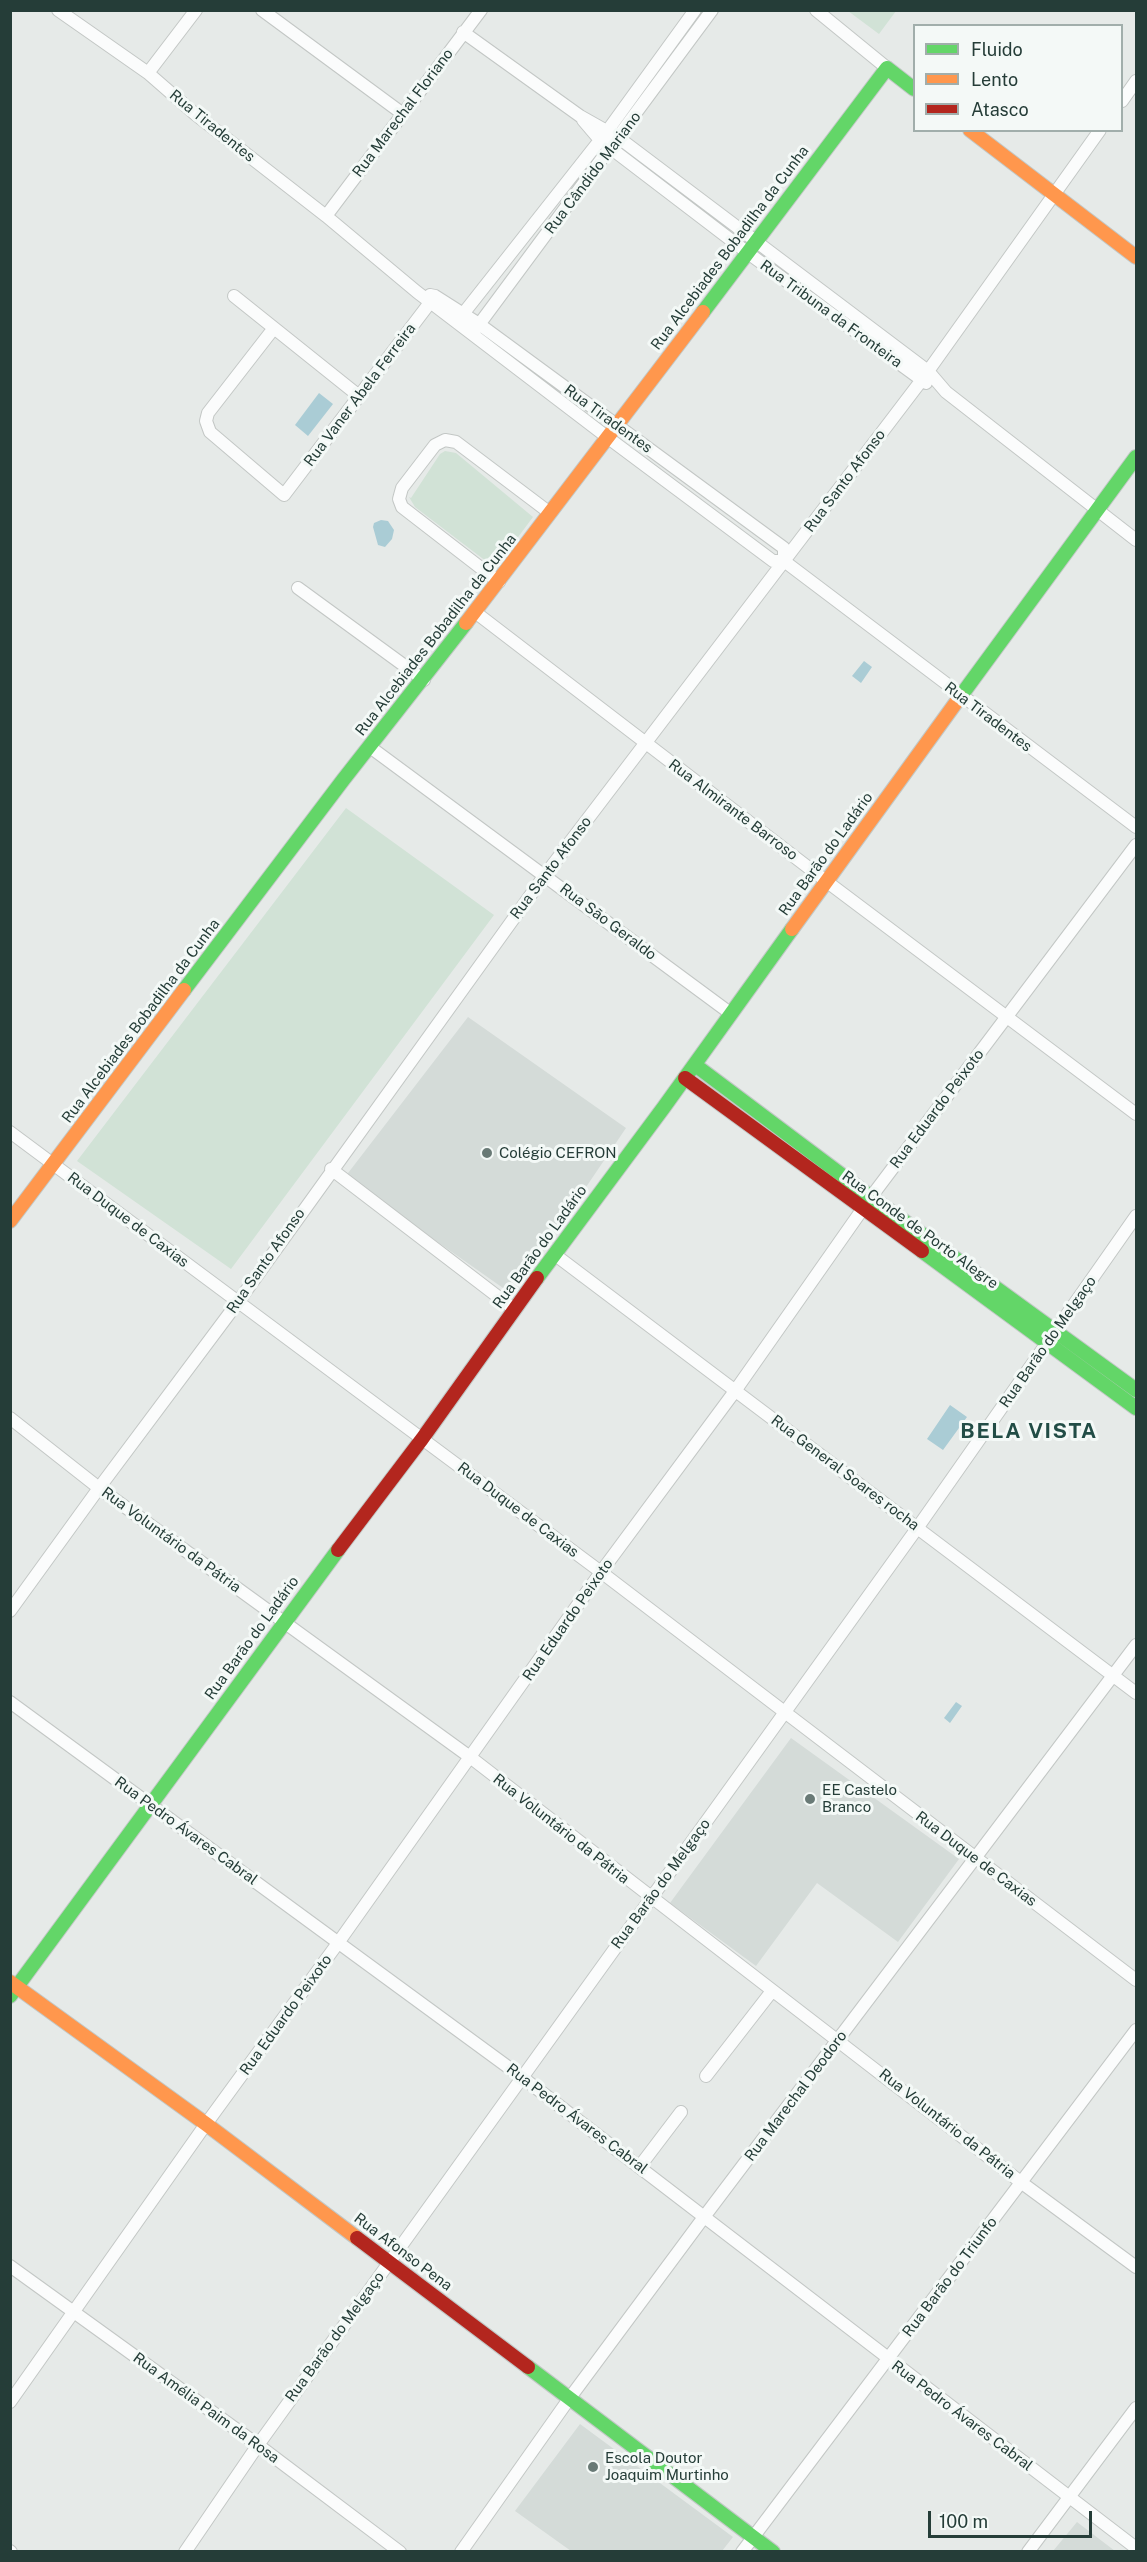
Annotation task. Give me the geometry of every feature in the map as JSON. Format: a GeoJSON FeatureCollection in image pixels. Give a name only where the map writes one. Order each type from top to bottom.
{"type":"FeatureCollection","features":[{"type":"Feature","properties":{"kind":"main road"},"geometry":{"type":"LineString","coordinates":[[886,68],[913,88]]}},
{"type":"Feature","properties":{"kind":"main road","name":"Rua Alcebiades Bobadilha da Cunha"},"geometry":{"type":"LineString","coordinates":[[10,1221],[370,747],[499,582],[886,68]]}},
{"type":"Feature","properties":{"kind":"main road"},"geometry":{"type":"LineString","coordinates":[[973,132],[1137,257]]}},
{"type":"Feature","properties":{"kind":"main road","name":"Rua Barão do Ladário"},"geometry":{"type":"LineString","coordinates":[[13,1989],[422,1439],[554,1254],[695,1065],[730,1013],[1137,457]]}},
{"type":"Feature","properties":{"kind":"main road","name":"Rua Conde de Porto Alegre"},"geometry":{"type":"LineString","coordinates":[[695,1065],[867,1203]]}},
{"type":"Feature","properties":{"kind":"main road","name":"Rua Conde de Porto Alegre"},"geometry":{"type":"LineString","coordinates":[[685,1078],[867,1203],[1051,1337],[1137,1408]]}},
{"type":"Feature","properties":{"kind":"main road","name":"Rua Conde de Porto Alegre"},"geometry":{"type":"LineString","coordinates":[[1051,1337],[1137,1390]]}},
{"type":"Feature","properties":{"kind":"main road","name":"Rua Afonso Pena"},"geometry":{"type":"LineString","coordinates":[[13,1989],[206,2124],[773,2552]]}},
{"type":"Feature","properties":{"kind":"street","name":"Rua Tiradentes"},"geometry":{"type":"LineString","coordinates":[[58,10],[148,73],[195,114],[326,216],[417,292],[433,299],[616,426],[783,548],[784,561]]}},
{"type":"Feature","properties":{"kind":"street"},"geometry":{"type":"LineString","coordinates":[[148,73],[196,10]]}},
{"type":"Feature","properties":{"kind":"street"},"geometry":{"type":"LineString","coordinates":[[262,10],[403,114]]}},
{"type":"Feature","properties":{"kind":"street","name":"Rua Marechal Floriano"},"geometry":{"type":"LineString","coordinates":[[326,216],[481,10]]}},
{"type":"Feature","properties":{"kind":"street","name":"Rua Cândido Mariano"},"geometry":{"type":"LineString","coordinates":[[460,318],[604,135],[695,10]]}},
{"type":"Feature","properties":{"kind":"street","name":"Rua Cândido Mariano"},"geometry":{"type":"LineString","coordinates":[[476,329],[712,10]]}},
{"type":"Feature","properties":{"kind":"street"},"geometry":{"type":"LineString","coordinates":[[816,10],[886,68]]}},
{"type":"Feature","properties":{"kind":"street","name":"Rua Tribuna da Fronteira"},"geometry":{"type":"LineString","coordinates":[[463,32],[580,116],[604,135],[611,148],[752,248],[946,392],[1137,540]]}},
{"type":"Feature","properties":{"kind":"street"},"geometry":{"type":"LineString","coordinates":[[1123,100],[1137,81]]}},
{"type":"Feature","properties":{"kind":"street","name":"Rua Santo Afonso"},"geometry":{"type":"LineString","coordinates":[[10,1611],[238,1302],[331,1169],[544,875],[924,376],[1099,132]]}},
{"type":"Feature","properties":{"kind":"street","name":"Rua Tribuna da Fronteira"},"geometry":{"type":"LineString","coordinates":[[604,135],[619,138],[752,248]]}},
{"type":"Feature","properties":{"kind":"street"},"geometry":{"type":"LineString","coordinates":[[234,296],[359,396]]}},
{"type":"Feature","properties":{"kind":"street","name":"Rua Vaner Abela Ferreira"},"geometry":{"type":"LineString","coordinates":[[274,328],[208,413],[206,421],[210,432],[284,495],[433,299]]}},
{"type":"Feature","properties":{"kind":"street","name":"Rua Tiradentes"},"geometry":{"type":"LineString","coordinates":[[476,329],[607,437],[773,561],[784,561],[1137,827]]}},
{"type":"Feature","properties":{"kind":"street"},"geometry":{"type":"LineString","coordinates":[[499,582],[402,507],[399,499],[402,488],[435,445],[445,440],[456,442],[550,513]]}},
{"type":"Feature","properties":{"kind":"street"},"geometry":{"type":"LineString","coordinates":[[298,588],[424,680]]}},
{"type":"Feature","properties":{"kind":"street","name":"Rua Almirante Barroso"},"geometry":{"type":"LineString","coordinates":[[475,612],[826,881],[1137,1114]]}},
{"type":"Feature","properties":{"kind":"street","name":"Rua São Geraldo"},"geometry":{"type":"LineString","coordinates":[[370,747],[730,1013]]}},
{"type":"Feature","properties":{"kind":"street","name":"Rua Eduardo Peixoto"},"geometry":{"type":"LineString","coordinates":[[10,2402],[206,2124],[338,1943],[601,1572],[735,1391],[867,1203],[1137,845]]}},
{"type":"Feature","properties":{"kind":"street","name":"Rua Duque de Caxias"},"geometry":{"type":"LineString","coordinates":[[10,1132],[601,1572],[783,1713],[1137,1980]]}},
{"type":"Feature","properties":{"kind":"street"},"geometry":{"type":"LineString","coordinates":[[331,1169],[514,1309]]}},
{"type":"Feature","properties":{"kind":"street","name":"Rua Barão do Melgaço"},"geometry":{"type":"LineString","coordinates":[[185,2552],[389,2261],[918,1527],[1137,1216]]}},
{"type":"Feature","properties":{"kind":"street","name":"Rua General Soares rocha"},"geometry":{"type":"LineString","coordinates":[[554,1254],[1137,1693]]}},
{"type":"Feature","properties":{"kind":"street","name":"Rua Voluntário da Pátria"},"geometry":{"type":"LineString","coordinates":[[10,1418],[99,1488],[470,1758],[1022,2183],[1137,2267]]}},
{"type":"Feature","properties":{"kind":"street","name":"Rua Marechal Deodoro"},"geometry":{"type":"LineString","coordinates":[[461,2552],[569,2399],[704,2217],[1137,1645]]}},
{"type":"Feature","properties":{"kind":"street","name":"Rua Pedro Ávares Cabral"},"geometry":{"type":"LineString","coordinates":[[10,1702],[523,2078],[1137,2548]]}},
{"type":"Feature","properties":{"kind":"street"},"geometry":{"type":"LineString","coordinates":[[706,2076],[772,1991]]}},
{"type":"Feature","properties":{"kind":"street","name":"Rua Barão do Triunfo"},"geometry":{"type":"LineString","coordinates":[[742,2552],[1137,2030]]}},
{"type":"Feature","properties":{"kind":"street"},"geometry":{"type":"LineString","coordinates":[[640,2166],[681,2112]]}},
{"type":"Feature","properties":{"kind":"street","name":"Rua Amélia Paim da Rosa"},"geometry":{"type":"LineString","coordinates":[[10,2266],[258,2445],[400,2552]]}},
{"type":"Feature","properties":{"kind":"street"},"geometry":{"type":"LineString","coordinates":[[1028,2552],[1137,2408]]}},
{"type":"Feature","properties":{"kind":"shaded area","name":"Colégio CEFRON"},"geometry":{"type":"Polygon","coordinates":[[[468,1017],[626,1128],[513,1295],[345,1177],[468,1017]]]}},
{"type":"Feature","properties":{"kind":"shaded area","name":"EE Castelo Branco"},"geometry":{"type":"Polygon","coordinates":[[[791,1738],[959,1859],[898,1942],[817,1883],[756,1966],[670,1903],[791,1738]]]}},
{"type":"Feature","properties":{"kind":"shaded area","name":"Escola Doutor Joaquim Murtinho"},"geometry":{"type":"Polygon","coordinates":[[[580,2424],[733,2537],[722,2551],[571,2551],[515,2511],[580,2424]]]}},
{"type":"Feature","properties":{"kind":"shaded area"},"geometry":{"type":"Polygon","coordinates":[[[1077,2522],[1115,2551],[1053,2551],[1077,2522]]]}},
{"type":"Feature","properties":{"kind":"green space"},"geometry":{"type":"Polygon","coordinates":[[[848,11],[896,11],[879,34],[848,11]]]}},
{"type":"Feature","properties":{"kind":"green space"},"geometry":{"type":"Polygon","coordinates":[[[445,451],[456,453],[533,517],[495,568],[415,507],[409,497],[411,498],[440,454],[445,451]]]}},
{"type":"Feature","properties":{"kind":"green space"},"geometry":{"type":"Polygon","coordinates":[[[346,808],[494,915],[231,1269],[77,1161],[346,808]]]}},
{"type":"Feature","properties":{"kind":"water"},"geometry":{"type":"Polygon","coordinates":[[[319,393],[333,404],[308,436],[295,425],[319,393]]]}},
{"type":"Feature","properties":{"kind":"water"},"geometry":{"type":"Polygon","coordinates":[[[381,520],[388,521],[394,530],[392,539],[385,547],[378,545],[373,527],[374,523],[381,520]]]}},
{"type":"Feature","properties":{"kind":"water"},"geometry":{"type":"Polygon","coordinates":[[[864,661],[872,667],[861,683],[852,676],[864,661]]]}},
{"type":"Feature","properties":{"kind":"water"},"geometry":{"type":"Polygon","coordinates":[[[950,1405],[967,1417],[943,1450],[927,1439],[950,1405]]]}},
{"type":"Feature","properties":{"kind":"water"},"geometry":{"type":"Polygon","coordinates":[[[956,1702],[962,1706],[950,1723],[944,1718],[956,1702]]]}},
{"type":"Feature","properties":{"kind":"traffic: fast"},"geometry":{"type":"LineString","coordinates":[[703,312],[887,68],[913,88]]}},
{"type":"Feature","properties":{"kind":"traffic: fast"},"geometry":{"type":"LineString","coordinates":[[960,697],[1136,457]]}},
{"type":"Feature","properties":{"kind":"traffic: fast"},"geometry":{"type":"LineString","coordinates":[[184,990],[343,780],[466,623]]}},
{"type":"Feature","properties":{"kind":"traffic: fast"},"geometry":{"type":"LineString","coordinates":[[537,1278],[792,929]]}},
{"type":"Feature","properties":{"kind":"traffic: fast"},"geometry":{"type":"LineString","coordinates":[[695,1065],[871,1197],[1136,1390]]}},
{"type":"Feature","properties":{"kind":"traffic: fast"},"geometry":{"type":"LineString","coordinates":[[922,1251],[1136,1408]]}},
{"type":"Feature","properties":{"kind":"traffic: fast"},"geometry":{"type":"LineString","coordinates":[[10,1996],[338,1550]]}},
{"type":"Feature","properties":{"kind":"traffic: fast"},"geometry":{"type":"LineString","coordinates":[[528,2367],[773,2552]]}},
{"type":"Feature","properties":{"kind":"traffic: slow"},"geometry":{"type":"LineString","coordinates":[[973,132],[1136,257]]}},
{"type":"Feature","properties":{"kind":"traffic: slow"},"geometry":{"type":"LineString","coordinates":[[466,623],[703,312]]}},
{"type":"Feature","properties":{"kind":"traffic: slow"},"geometry":{"type":"LineString","coordinates":[[792,929],[960,697]]}},
{"type":"Feature","properties":{"kind":"traffic: slow"},"geometry":{"type":"LineString","coordinates":[[10,1221],[184,990]]}},
{"type":"Feature","properties":{"kind":"traffic: slow"},"geometry":{"type":"LineString","coordinates":[[10,1982],[206,2124],[357,2238]]}},
{"type":"Feature","properties":{"kind":"traffic: jam"},"geometry":{"type":"LineString","coordinates":[[685,1078],[922,1251]]}},
{"type":"Feature","properties":{"kind":"traffic: jam"},"geometry":{"type":"LineString","coordinates":[[338,1550],[422,1439],[537,1278]]}},
{"type":"Feature","properties":{"kind":"traffic: jam"},"geometry":{"type":"LineString","coordinates":[[357,2238],[528,2367]]}},
{"type":"Feature","properties":{"kind":"place","name":"Colégio CEFRON"},"geometry":{"type":"Point","coordinates":[487,1153]}},
{"type":"Feature","properties":{"kind":"place","name":"EE Castelo Branco"},"geometry":{"type":"Point","coordinates":[810,1799]}},
{"type":"Feature","properties":{"kind":"place","name":"Escola Doutor Joaquim Murtinho"},"geometry":{"type":"Point","coordinates":[593,2467]}},
{"type":"Feature","properties":{"kind":"district","name":"BELA VISTA"},"geometry":{"type":"Point","coordinates":[1029,1432]}}]}
